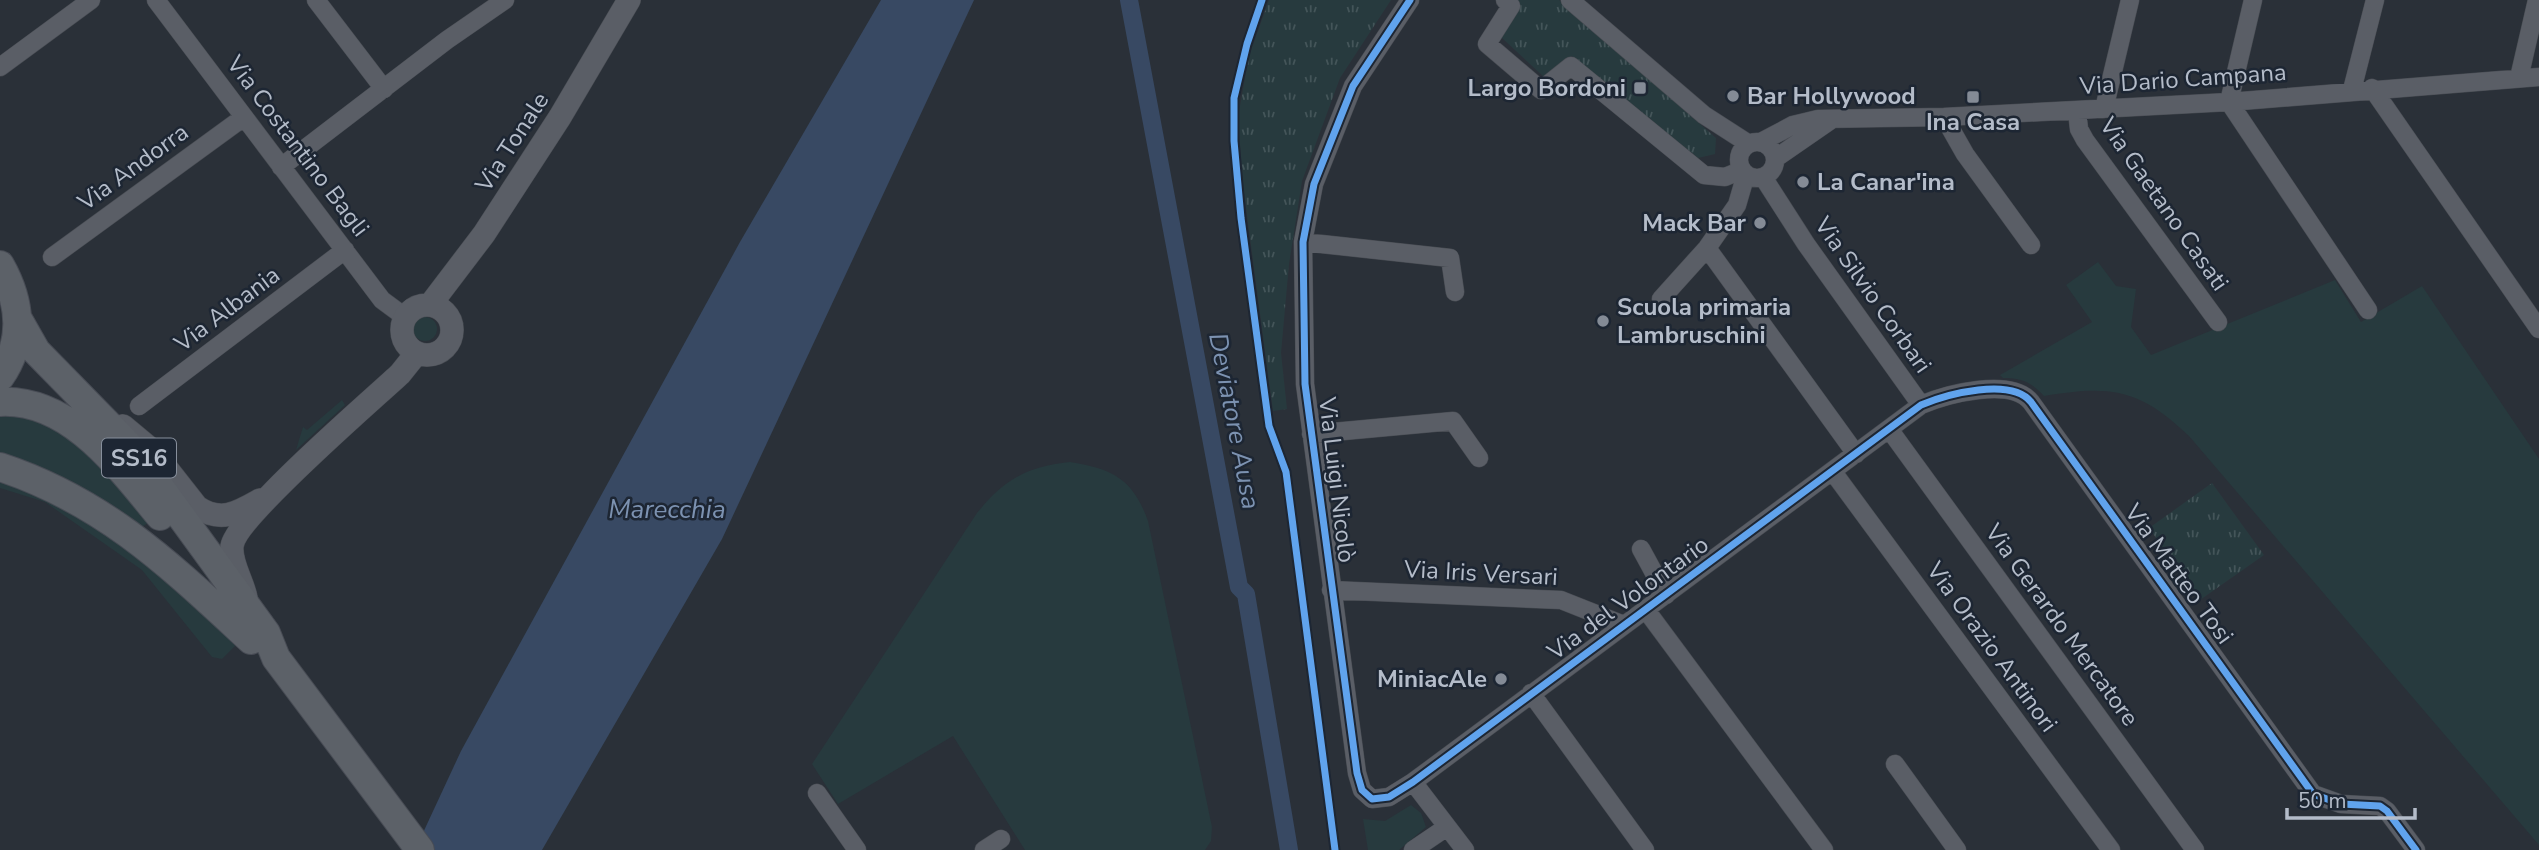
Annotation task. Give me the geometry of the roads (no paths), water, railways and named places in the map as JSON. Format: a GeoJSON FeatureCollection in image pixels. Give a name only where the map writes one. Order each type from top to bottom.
{"type":"FeatureCollection","features":[{"type":"Feature","properties":{"kind":"main road","name":"SS16"},"geometry":{"type":"LineString","coordinates":[[0,265],[10,284],[19,321],[36,351],[132,449],[266,633],[276,658],[420,850]]}},
{"type":"Feature","properties":{"kind":"main road","name":"SS16"},"geometry":{"type":"LineString","coordinates":[[0,377],[13,353],[19,321]]}},
{"type":"Feature","properties":{"kind":"main road","name":"SS16"},"geometry":{"type":"LineString","coordinates":[[0,402],[37,407],[92,440],[121,469],[211,577],[251,640],[276,658]]}},
{"type":"Feature","properties":{"kind":"main road"},"geometry":{"type":"LineString","coordinates":[[0,467],[108,517],[157,553],[251,640]]}},
{"type":"Feature","properties":{"kind":"street"},"geometry":{"type":"LineString","coordinates":[[0,67],[91,0]]}},
{"type":"Feature","properties":{"kind":"street","name":"Via Costantino Bagli"},"geometry":{"type":"LineString","coordinates":[[156,0],[382,299],[405,317]]}},
{"type":"Feature","properties":{"kind":"street"},"geometry":{"type":"LineString","coordinates":[[316,0],[384,89]]}},
{"type":"Feature","properties":{"kind":"street"},"geometry":{"type":"LineString","coordinates":[[281,167],[505,0]]}},
{"type":"Feature","properties":{"kind":"street","name":"Via Tonale"},"geometry":{"type":"LineString","coordinates":[[429,305],[492,222],[560,117],[629,0]]}},
{"type":"Feature","properties":{"kind":"street","name":"Via Luigi Nicolò"},"geometry":{"type":"LineString","coordinates":[[1389,797],[1372,799],[1362,790],[1357,774],[1311,434],[1305,370],[1303,242],[1314,184],[1353,86],[1410,0]]}},
{"type":"Feature","properties":{"kind":"street","name":"Via Dario Campana"},"geometry":{"type":"LineString","coordinates":[[1505,0],[1511,6],[1487,44],[1541,90],[1572,66],[1704,174],[1725,177],[1751,163],[1801,122],[1818,119],[2077,111],[2229,102],[2372,88],[2539,77]]}},
{"type":"Feature","properties":{"kind":"street","name":"Via Silvio Corbari"},"geometry":{"type":"LineString","coordinates":[[1570,0],[1704,115],[1751,163],[1922,405]]}},
{"type":"Feature","properties":{"kind":"street"},"geometry":{"type":"LineString","coordinates":[[2104,109],[2130,0]]}},
{"type":"Feature","properties":{"kind":"street"},"geometry":{"type":"LineString","coordinates":[[2253,0],[2229,102],[2368,310]]}},
{"type":"Feature","properties":{"kind":"street"},"geometry":{"type":"LineString","coordinates":[[2352,90],[2375,0]]}},
{"type":"Feature","properties":{"kind":"street"},"geometry":{"type":"LineString","coordinates":[[2519,78],[2536,0]]}},
{"type":"Feature","properties":{"kind":"street"},"geometry":{"type":"LineString","coordinates":[[2372,88],[2539,329]]}},
{"type":"Feature","properties":{"kind":"street","name":"Via Gaetano Casati"},"geometry":{"type":"LineString","coordinates":[[2077,111],[2079,129],[2085,140],[2218,322]]}},
{"type":"Feature","properties":{"kind":"street","name":"Via Andorra"},"geometry":{"type":"LineString","coordinates":[[52,257],[244,117]]}},
{"type":"Feature","properties":{"kind":"street"},"geometry":{"type":"LineString","coordinates":[[1944,117],[1965,154],[2031,245]]}},
{"type":"Feature","properties":{"kind":"street"},"geometry":{"type":"LineString","coordinates":[[1661,299],[1707,248],[1737,205],[1751,163],[1773,170],[1776,158],[1831,120]]}},
{"type":"Feature","properties":{"kind":"street"},"geometry":{"type":"LineString","coordinates":[[1303,242],[1450,258],[1455,292]]}},
{"type":"Feature","properties":{"kind":"street"},"geometry":{"type":"LineString","coordinates":[[1707,248],[1856,454]]}},
{"type":"Feature","properties":{"kind":"street","name":"Via Albania"},"geometry":{"type":"LineString","coordinates":[[139,406],[345,250]]}},
{"type":"Feature","properties":{"kind":"street"},"geometry":{"type":"LineString","coordinates":[[248,607],[232,554],[235,535],[271,493],[400,374],[416,354],[439,353],[445,348],[452,333],[452,325],[444,312],[429,305],[416,308],[405,317],[402,338],[416,354]]}},
{"type":"Feature","properties":{"kind":"street","name":"Via Matteo Tosi"},"geometry":{"type":"LineString","coordinates":[[1889,429],[1922,405],[1944,395],[2013,391],[2026,396],[2202,635],[2313,794],[2341,804],[2380,806],[2387,811],[2416,850]]}},
{"type":"Feature","properties":{"kind":"street"},"geometry":{"type":"LineString","coordinates":[[100,416],[127,428],[153,451],[197,507],[207,514],[230,515],[271,493]]}},
{"type":"Feature","properties":{"kind":"street","name":"Via Luigi Nicolò"},"geometry":{"type":"LineString","coordinates":[[1311,434],[1453,421],[1479,458]]}},
{"type":"Feature","properties":{"kind":"street","name":"Via del Volontario"},"geometry":{"type":"LineString","coordinates":[[1389,797],[1413,782],[1889,429]]}},
{"type":"Feature","properties":{"kind":"street","name":"Via Gerardo Mercatore"},"geometry":{"type":"LineString","coordinates":[[1889,429],[2195,850]]}},
{"type":"Feature","properties":{"kind":"street","name":"Via Orazio Antinori"},"geometry":{"type":"LineString","coordinates":[[1833,472],[2111,850]]}},
{"type":"Feature","properties":{"kind":"street"},"geometry":{"type":"LineString","coordinates":[[1641,549],[1666,595]]}},
{"type":"Feature","properties":{"kind":"street","name":"Via Iris Versari"},"geometry":{"type":"LineString","coordinates":[[1331,590],[1561,600],[1624,625]]}},
{"type":"Feature","properties":{"kind":"street"},"geometry":{"type":"LineString","coordinates":[[1646,610],[1824,850]]}},
{"type":"Feature","properties":{"kind":"street"},"geometry":{"type":"LineString","coordinates":[[1531,692],[1645,850]]}},
{"type":"Feature","properties":{"kind":"street"},"geometry":{"type":"LineString","coordinates":[[1895,764],[1957,850]]}},
{"type":"Feature","properties":{"kind":"street"},"geometry":{"type":"LineString","coordinates":[[1413,782],[1465,850]]}},
{"type":"Feature","properties":{"kind":"street"},"geometry":{"type":"LineString","coordinates":[[817,793],[857,850]]}},
{"type":"Feature","properties":{"kind":"street"},"geometry":{"type":"LineString","coordinates":[[1413,850],[1447,827]]}},
{"type":"Feature","properties":{"kind":"street"},"geometry":{"type":"LineString","coordinates":[[984,850],[1001,839]]}},
{"type":"Feature","properties":{"kind":"water","name":"Marecchia"},"geometry":{"type":"Polygon","coordinates":[[[881,0],[974,0],[722,539],[542,850],[415,850],[461,751],[740,242],[881,0]]]}},
{"type":"Feature","properties":{"kind":"waterway","name":"Deviatore Ausa"},"geometry":{"type":"LineString","coordinates":[[1129,0],[1239,587],[1246,594],[1289,850]]}},
{"type":"Feature","properties":{"kind":"place","name":"Largo Bordoni"},"geometry":{"type":"Point","coordinates":[1640,88]}},
{"type":"Feature","properties":{"kind":"place","name":"Bar Hollywood"},"geometry":{"type":"Point","coordinates":[1733,96]}},
{"type":"Feature","properties":{"kind":"place","name":"Ina Casa"},"geometry":{"type":"Point","coordinates":[1973,97]}},
{"type":"Feature","properties":{"kind":"place","name":"La Canar'ina"},"geometry":{"type":"Point","coordinates":[1803,182]}},
{"type":"Feature","properties":{"kind":"place","name":"Mack Bar"},"geometry":{"type":"Point","coordinates":[1760,223]}},
{"type":"Feature","properties":{"kind":"place","name":"Scuola primaria Lambruschini"},"geometry":{"type":"Point","coordinates":[1603,321]}},
{"type":"Feature","properties":{"kind":"place","name":"MiniacAle"},"geometry":{"type":"Point","coordinates":[1501,679]}}]}
